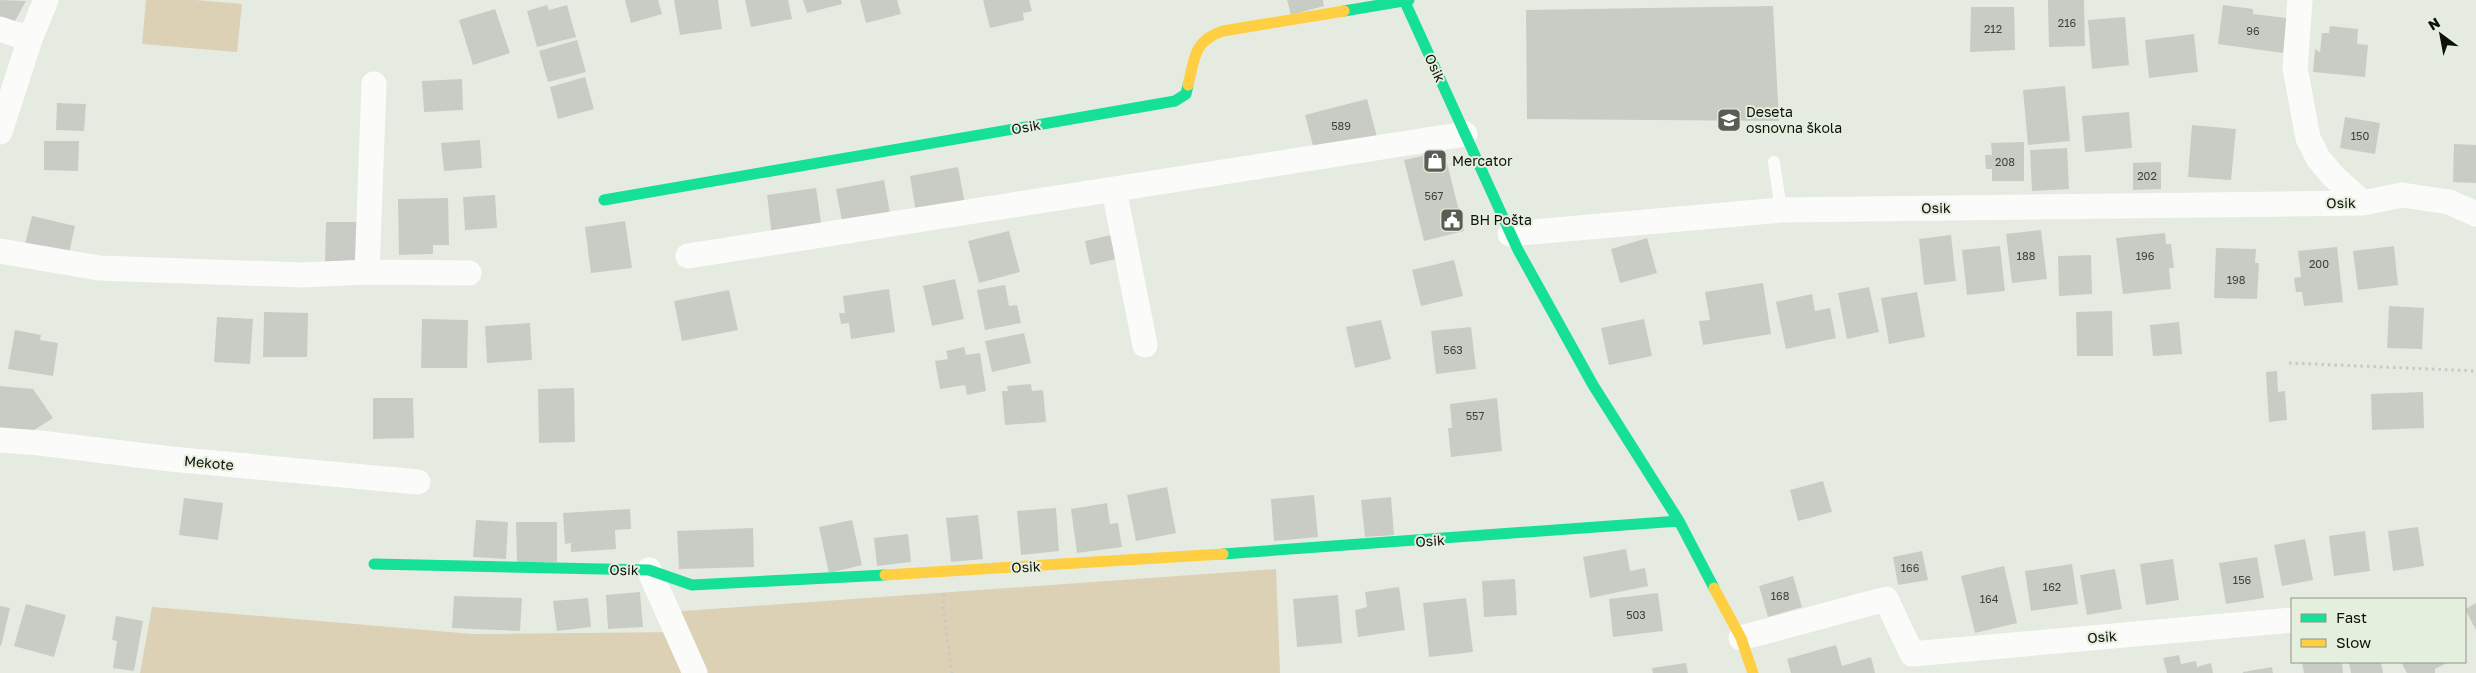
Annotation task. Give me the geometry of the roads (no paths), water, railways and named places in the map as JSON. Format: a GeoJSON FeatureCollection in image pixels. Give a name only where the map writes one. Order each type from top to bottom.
{"type":"FeatureCollection","features":[{"type":"Feature","properties":{"kind":"street"},"geometry":{"type":"LineString","coordinates":[[0,132],[30,39],[46,0]]}},
{"type":"Feature","properties":{"kind":"street"},"geometry":{"type":"LineString","coordinates":[[2300,0],[2294,68],[2308,138],[2318,158],[2333,176],[2363,203]]}},
{"type":"Feature","properties":{"kind":"street","name":"Osik"},"geometry":{"type":"LineString","coordinates":[[604,200],[1174,101],[1186,94],[1197,49],[1200,42],[1207,36],[1223,31],[1406,1],[1510,234],[1593,385],[1679,521],[1742,638],[1753,673]]}},
{"type":"Feature","properties":{"kind":"street"},"geometry":{"type":"LineString","coordinates":[[0,29],[30,39]]}},
{"type":"Feature","properties":{"kind":"street"},"geometry":{"type":"LineString","coordinates":[[367,272],[374,84]]}},
{"type":"Feature","properties":{"kind":"street"},"geometry":{"type":"LineString","coordinates":[[688,256],[1466,134]]}},
{"type":"Feature","properties":{"kind":"street"},"geometry":{"type":"LineString","coordinates":[[1114,190],[1145,345]]}},
{"type":"Feature","properties":{"kind":"street","name":"Osik"},"geometry":{"type":"LineString","coordinates":[[1510,234],[1781,210],[2363,203],[2402,194],[2449,202],[2476,214]]}},
{"type":"Feature","properties":{"kind":"street"},"geometry":{"type":"LineString","coordinates":[[0,252],[99,268],[303,275],[367,272],[469,273]]}},
{"type":"Feature","properties":{"kind":"street","name":"Mekote"},"geometry":{"type":"LineString","coordinates":[[0,440],[181,460],[418,482]]}},
{"type":"Feature","properties":{"kind":"street","name":"Osik"},"geometry":{"type":"LineString","coordinates":[[374,564],[649,570],[692,585],[946,572],[1409,542],[1679,521]]}},
{"type":"Feature","properties":{"kind":"street"},"geometry":{"type":"LineString","coordinates":[[649,570],[696,673]]}},
{"type":"Feature","properties":{"kind":"street","name":"Osik"},"geometry":{"type":"LineString","coordinates":[[1742,638],[1886,599],[1915,664],[2291,620]]}},
{"type":"Feature","properties":{"kind":"lane"},"geometry":{"type":"LineString","coordinates":[[1774,162],[1781,210]]}},
{"type":"Feature","properties":{"kind":"place","name":"Deseta osnovna škola"},"geometry":{"type":"Point","coordinates":[1729,120]}},
{"type":"Feature","properties":{"kind":"place","name":"Mercator"},"geometry":{"type":"Point","coordinates":[1435,161]}},
{"type":"Feature","properties":{"kind":"place","name":"BH Pošta"},"geometry":{"type":"Point","coordinates":[1452,220]}}]}
